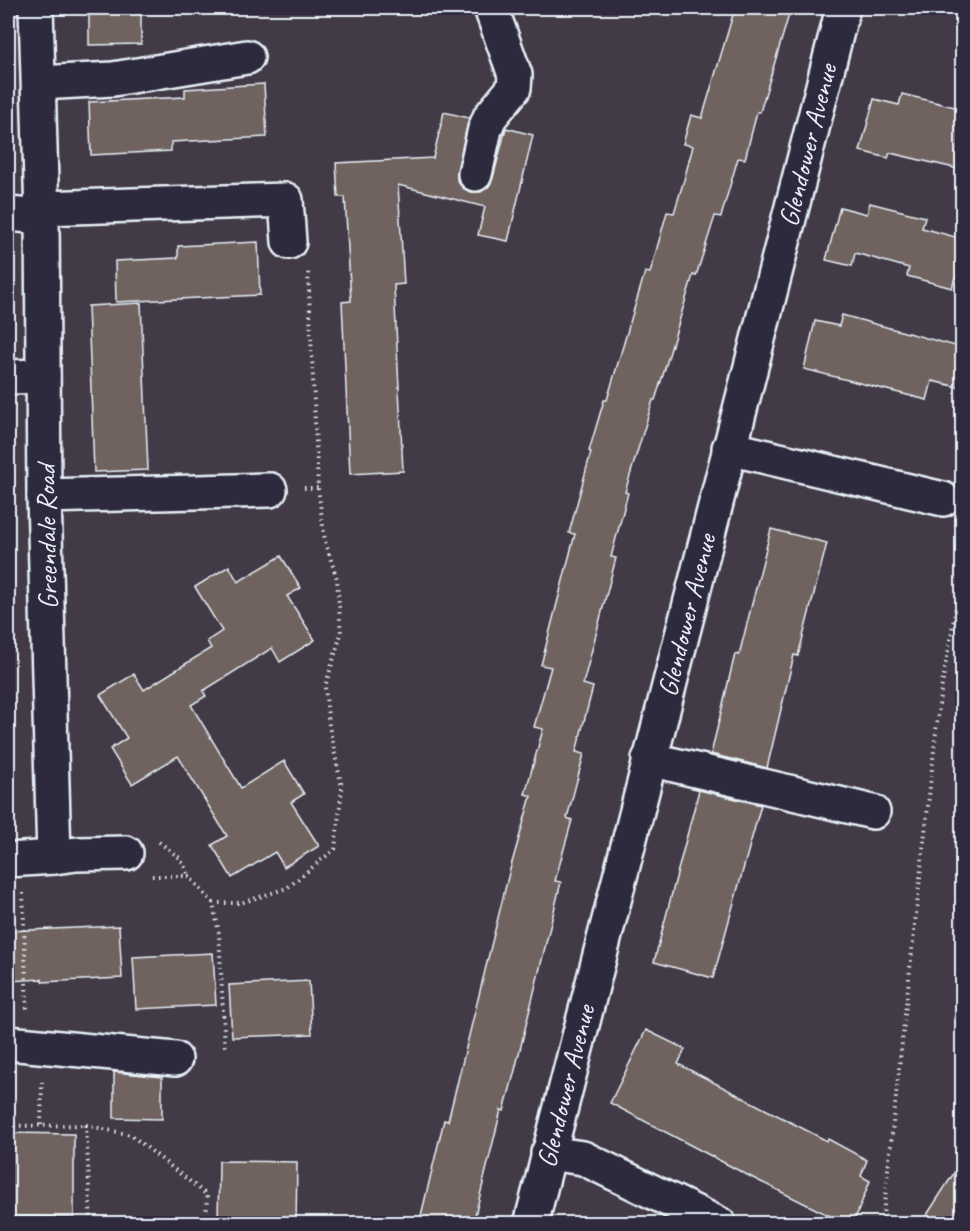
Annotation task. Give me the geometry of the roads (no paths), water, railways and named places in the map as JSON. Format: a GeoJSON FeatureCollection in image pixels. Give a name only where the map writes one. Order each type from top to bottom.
{"type":"FeatureCollection","features":[{"type":"Feature","properties":{"kind":"street","name":"Greendale Road"},"geometry":{"type":"LineString","coordinates":[[36,8],[42,213],[44,496],[54,857]]}},
{"type":"Feature","properties":{"kind":"street"},"geometry":{"type":"LineString","coordinates":[[475,174],[484,129],[490,117],[513,88],[515,75],[491,8]]}},
{"type":"Feature","properties":{"kind":"street","name":"Glendower Avenue"},"geometry":{"type":"LineString","coordinates":[[531,1224],[843,8]]}},
{"type":"Feature","properties":{"kind":"street"},"geometry":{"type":"LineString","coordinates":[[39,82],[133,77],[247,57]]}},
{"type":"Feature","properties":{"kind":"street"},"geometry":{"type":"LineString","coordinates":[[8,214],[286,200],[289,242]]}},
{"type":"Feature","properties":{"kind":"street"},"geometry":{"type":"LineString","coordinates":[[8,377],[43,376]]}},
{"type":"Feature","properties":{"kind":"street"},"geometry":{"type":"LineString","coordinates":[[729,448],[943,499]]}},
{"type":"Feature","properties":{"kind":"street"},"geometry":{"type":"LineString","coordinates":[[44,496],[270,490]]}},
{"type":"Feature","properties":{"kind":"street"},"geometry":{"type":"LineString","coordinates":[[649,759],[873,812]]}},
{"type":"Feature","properties":{"kind":"street"},"geometry":{"type":"LineString","coordinates":[[14,860],[77,854],[137,865]]}},
{"type":"Feature","properties":{"kind":"street"},"geometry":{"type":"LineString","coordinates":[[26,1045],[175,1059]]}},
{"type":"Feature","properties":{"kind":"street"},"geometry":{"type":"LineString","coordinates":[[548,1153],[583,1158],[719,1224]]}}]}
